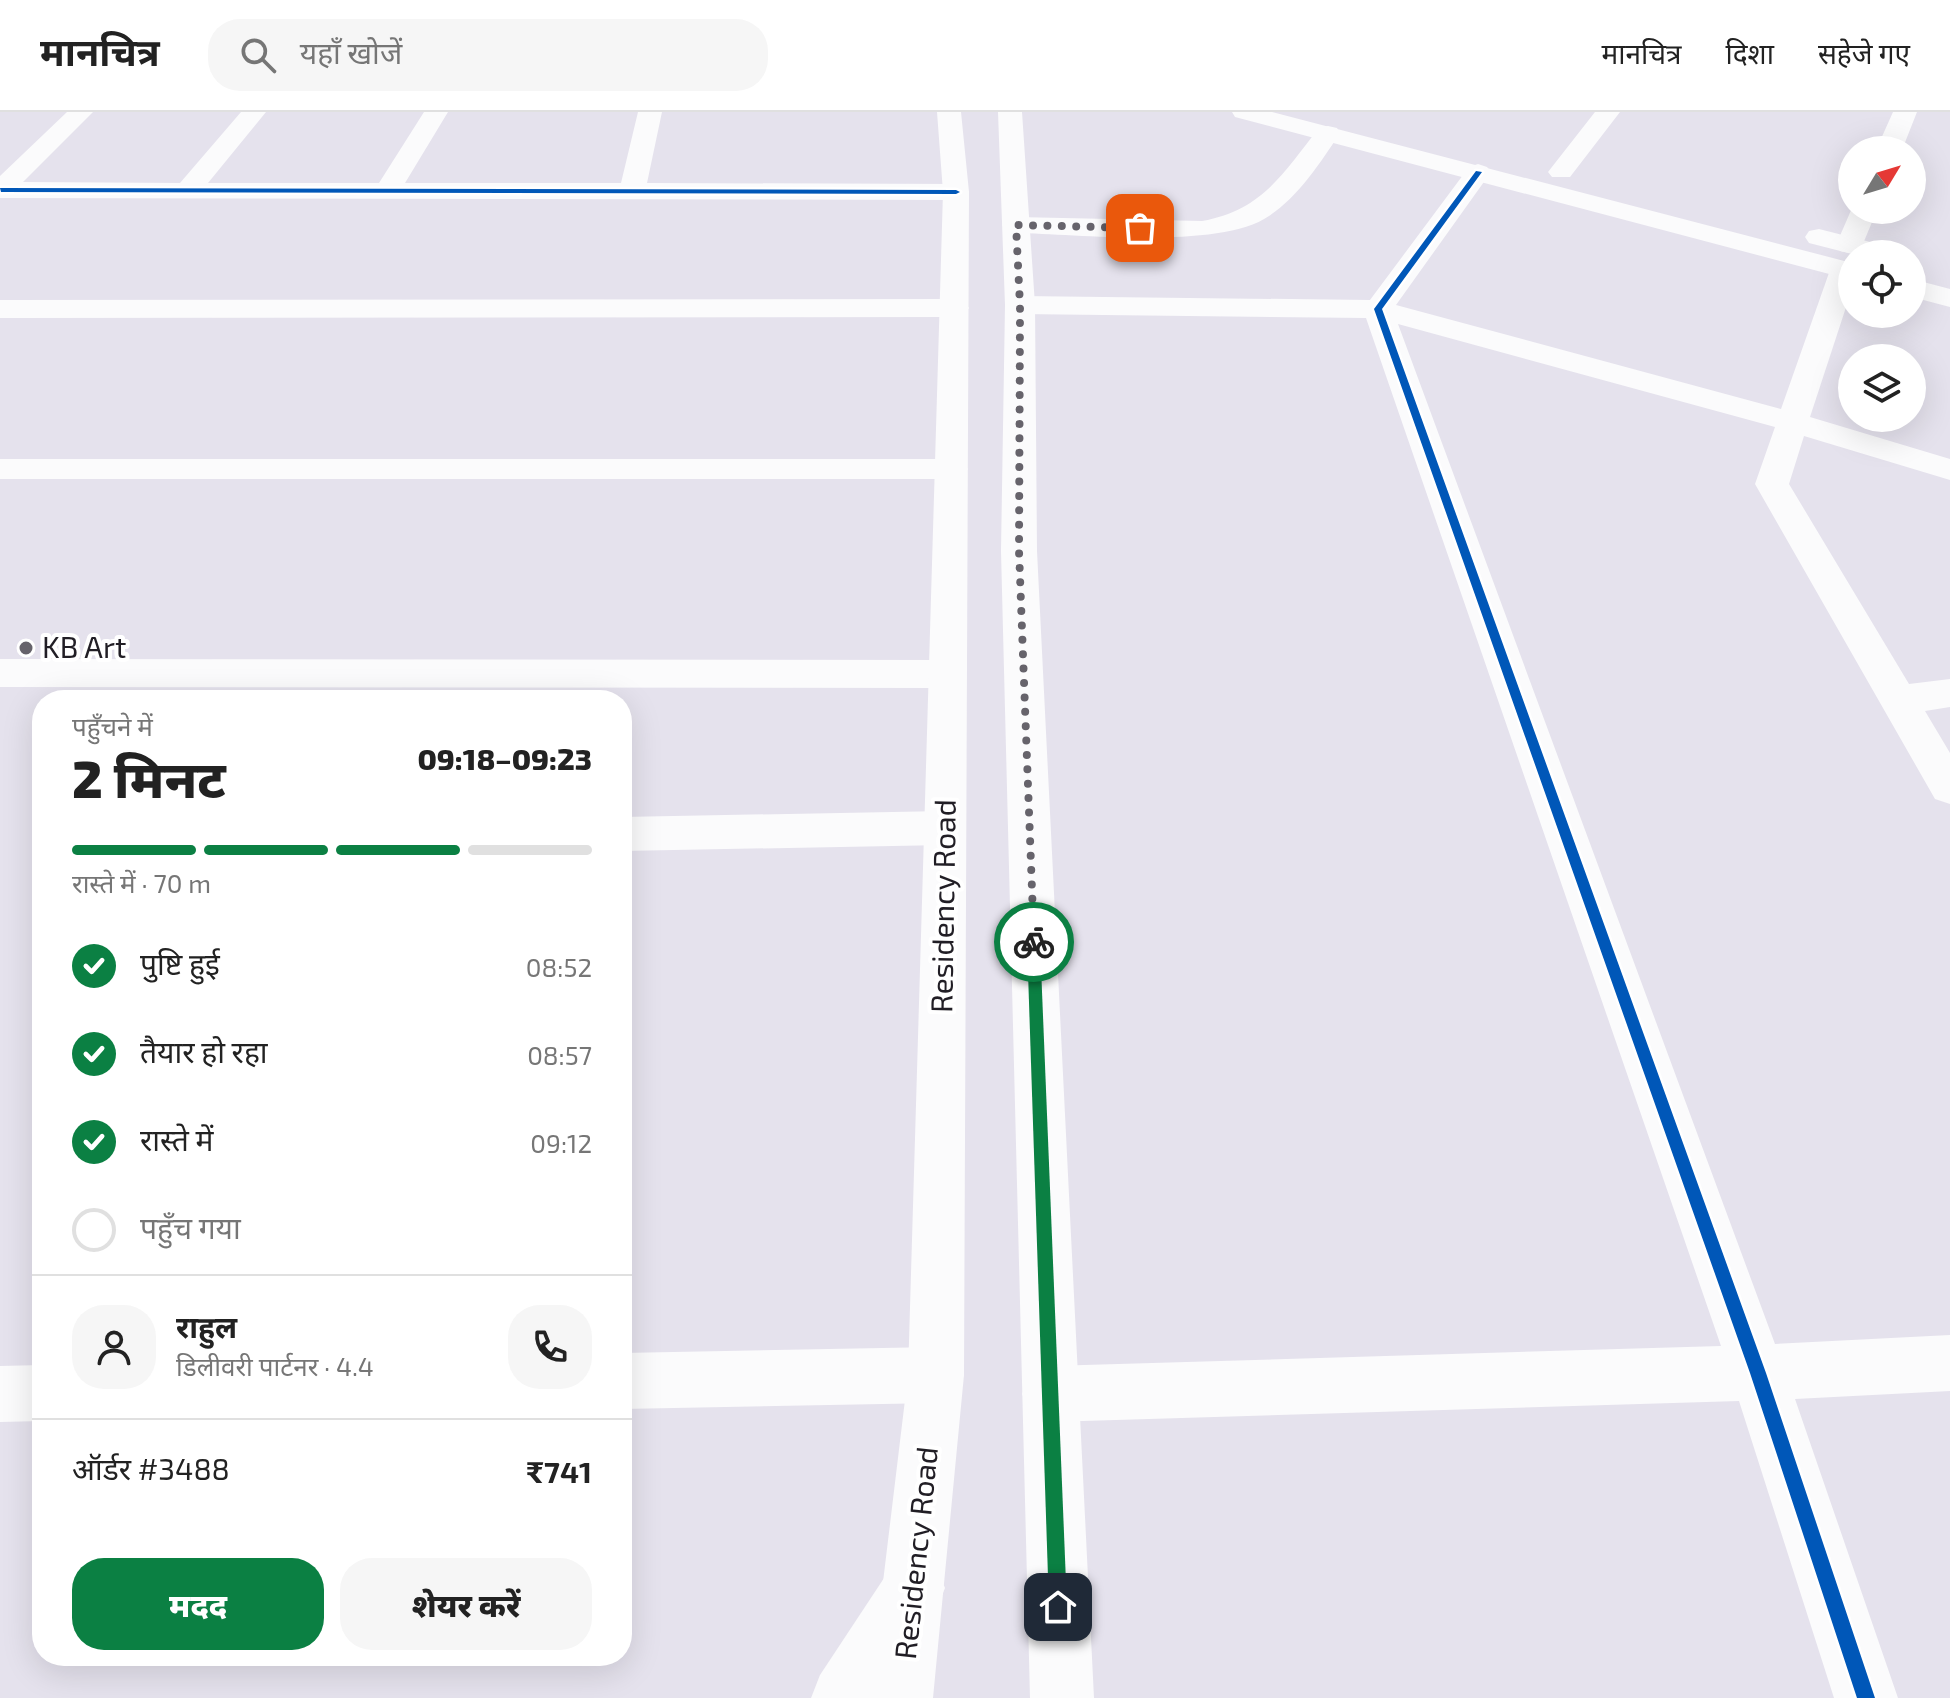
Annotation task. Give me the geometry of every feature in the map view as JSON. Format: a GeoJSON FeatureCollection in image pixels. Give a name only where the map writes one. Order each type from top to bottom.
{"type":"FeatureCollection","features":[{"type":"Feature","properties":{"kind":"street"},"geometry":{"type":"LineString","coordinates":[[0,190],[81,112]]}},
{"type":"Feature","properties":{"kind":"street"},"geometry":{"type":"LineString","coordinates":[[188,190],[254,112]]}},
{"type":"Feature","properties":{"kind":"street"},"geometry":{"type":"LineString","coordinates":[[387,191],[436,112]]}},
{"type":"Feature","properties":{"kind":"street"},"geometry":{"type":"LineString","coordinates":[[632,191],[650,112]]}},
{"type":"Feature","properties":{"kind":"street","name":"Residency Road"},"geometry":{"type":"LineString","coordinates":[[901,1698],[936,1375],[956,192],[949,112]]}},
{"type":"Feature","properties":{"kind":"street"},"geometry":{"type":"LineString","coordinates":[[1010,112],[1020,305],[1019,551],[1062,1698]]}},
{"type":"Feature","properties":{"kind":"street"},"geometry":{"type":"LineString","coordinates":[[1244,112],[1330,118],[1561,172],[1782,228],[1838,256]]}},
{"type":"Feature","properties":{"kind":"street"},"geometry":{"type":"LineString","coordinates":[[1561,172],[1608,112]]}},
{"type":"Feature","properties":{"kind":"street"},"geometry":{"type":"LineString","coordinates":[[1895,136],[1905,112]]}},
{"type":"Feature","properties":{"kind":"street"},"geometry":{"type":"LineString","coordinates":[[1016,225],[1202,229],[1228,224],[1253,215],[1269,204],[1330,118]]}},
{"type":"Feature","properties":{"kind":"street"},"geometry":{"type":"LineString","coordinates":[[1330,118],[1478,172],[1838,259]]}},
{"type":"Feature","properties":{"kind":"street"},"geometry":{"type":"LineString","coordinates":[[1378,309],[1478,172]]}},
{"type":"Feature","properties":{"kind":"street"},"geometry":{"type":"LineString","coordinates":[[0,190],[956,192]]}},
{"type":"Feature","properties":{"kind":"street"},"geometry":{"type":"LineString","coordinates":[[1926,265],[1950,271]]}},
{"type":"Feature","properties":{"kind":"street"},"geometry":{"type":"LineString","coordinates":[[1926,292],[1950,298]]}},
{"type":"Feature","properties":{"kind":"street"},"geometry":{"type":"LineString","coordinates":[[1838,293],[1772,484],[1950,788]]}},
{"type":"Feature","properties":{"kind":"street"},"geometry":{"type":"LineString","coordinates":[[1020,305],[1378,309],[1792,422],[1950,470]]}},
{"type":"Feature","properties":{"kind":"street"},"geometry":{"type":"LineString","coordinates":[[0,309],[954,308]]}},
{"type":"Feature","properties":{"kind":"street"},"geometry":{"type":"LineString","coordinates":[[1378,309],[1758,1373],[1866,1698]]}},
{"type":"Feature","properties":{"kind":"street"},"geometry":{"type":"LineString","coordinates":[[0,469],[951,469]]}},
{"type":"Feature","properties":{"kind":"street"},"geometry":{"type":"LineString","coordinates":[[0,673],[455,687],[947,674]]}},
{"type":"Feature","properties":{"kind":"street"},"geometry":{"type":"LineString","coordinates":[[1898,700],[1950,693]]}},
{"type":"Feature","properties":{"kind":"street"},"geometry":{"type":"LineString","coordinates":[[632,834],[945,828]]}},
{"type":"Feature","properties":{"kind":"street"},"geometry":{"type":"LineString","coordinates":[[1050,1394],[1758,1373],[1950,1363]]}},
{"type":"Feature","properties":{"kind":"street"},"geometry":{"type":"LineString","coordinates":[[632,1381],[936,1375]]}},
{"type":"Feature","properties":{"kind":"street"},"geometry":{"type":"LineString","coordinates":[[0,1394],[32,1393]]}},
{"type":"Feature","properties":{"kind":"street"},"geometry":{"type":"LineString","coordinates":[[843,1698],[914,1588]]}},
{"type":"Feature","properties":{"kind":"cycle path"},"geometry":{"type":"LineString","coordinates":[[1478,172],[1378,309],[1758,1373],[1866,1698]]}},
{"type":"Feature","properties":{"kind":"cycle path"},"geometry":{"type":"LineString","coordinates":[[1,190],[956,192]]}},
{"type":"Feature","properties":{"kind":"way so far"},"geometry":{"type":"LineString","coordinates":[[1034,942],[1019,551],[1020,305],[1016,225],[1140,228]]}},
{"type":"Feature","properties":{"kind":"place","name":"KB Art"},"geometry":{"type":"Point","coordinates":[26,648]}},
{"type":"Feature","properties":{"kind":"route"},"geometry":{"type":"LineString","coordinates":[[1034,942],[1058,1607]]}}]}
